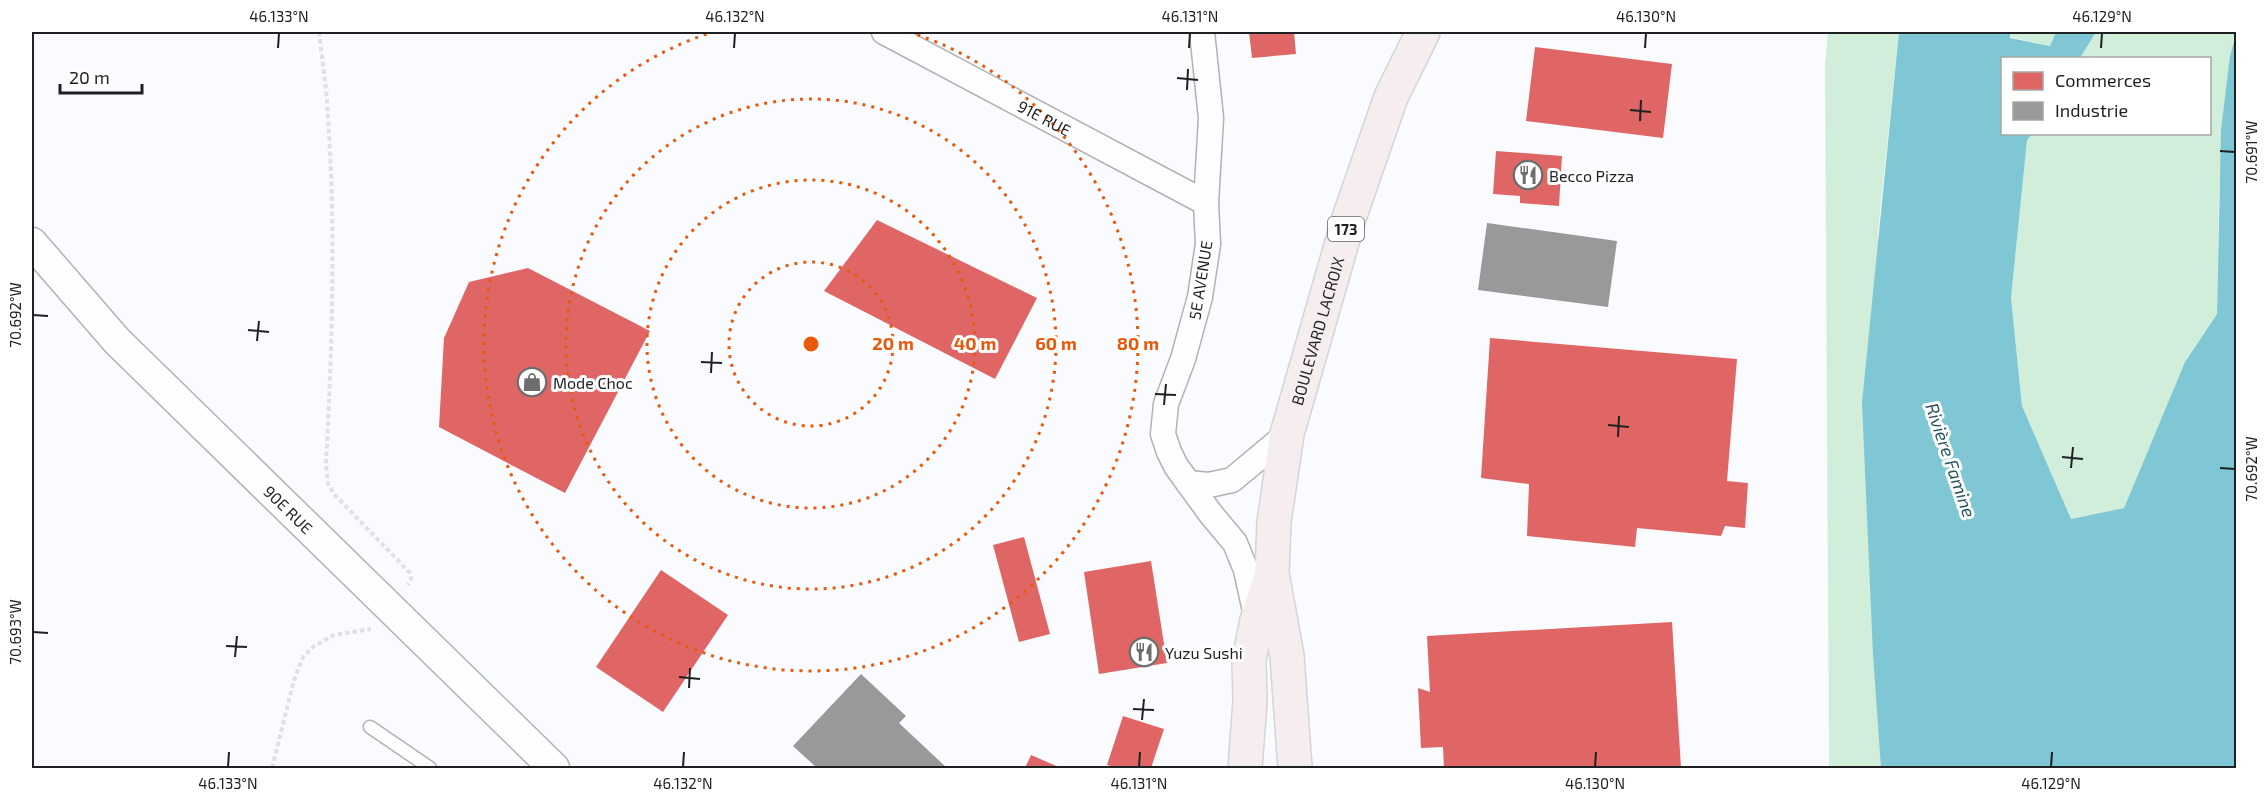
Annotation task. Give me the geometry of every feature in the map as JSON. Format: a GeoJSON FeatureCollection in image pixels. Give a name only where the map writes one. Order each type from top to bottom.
{"type":"FeatureCollection","features":[{"type":"Feature","properties":{"kind":"main road","name":"BOULEVARD LACROIX"},"geometry":{"type":"LineString","coordinates":[[1295,768],[1287,656],[1272,573],[1274,522],[1287,434],[1349,218],[1391,97],[1423,32]]}},
{"type":"Feature","properties":{"kind":"main road","name":"BOULEVARD LACROIX"},"geometry":{"type":"LineString","coordinates":[[1245,768],[1250,702],[1249,660],[1257,620],[1272,573]]}},
{"type":"Feature","properties":{"kind":"street","name":"91E RUE"},"geometry":{"type":"LineString","coordinates":[[884,32],[1206,203]]}},
{"type":"Feature","properties":{"kind":"street","name":"5E AVENUE"},"geometry":{"type":"LineString","coordinates":[[1202,32],[1211,118],[1206,203],[1208,244],[1200,297],[1183,359],[1166,404],[1163,434],[1169,452],[1188,483],[1235,543],[1246,570],[1257,620]]}},
{"type":"Feature","properties":{"kind":"street","name":"90E RUE"},"geometry":{"type":"LineString","coordinates":[[32,243],[117,341],[554,768]]}},
{"type":"Feature","properties":{"kind":"street"},"geometry":{"type":"LineString","coordinates":[[1188,483],[1209,485],[1232,480],[1287,434]]}},
{"type":"Feature","properties":{"kind":"lane"},"geometry":{"type":"LineString","coordinates":[[370,727],[430,768]]}},
{"type":"Feature","properties":{"kind":"path"},"geometry":{"type":"LineString","coordinates":[[319,32],[328,116],[332,190],[333,264],[326,465],[328,484],[334,494],[410,573],[411,579],[403,591]]}},
{"type":"Feature","properties":{"kind":"path"},"geometry":{"type":"LineString","coordinates":[[272,768],[294,680],[303,657],[314,646],[334,634],[374,628]]}},
{"type":"Feature","properties":{"kind":"green space"},"geometry":{"type":"Polygon","coordinates":[[[1828,32],[1899,32],[1878,232],[1883,768],[1829,768],[1825,66],[1828,32]]]}},
{"type":"Feature","properties":{"kind":"green space"},"geometry":{"type":"Polygon","coordinates":[[[2010,32],[2056,32],[2050,46],[2010,37],[2010,32]]]}},
{"type":"Feature","properties":{"kind":"green space"},"geometry":{"type":"Polygon","coordinates":[[[2096,32],[2235,32],[2230,56],[2219,192],[2217,314],[2185,362],[2124,508],[2071,519],[2022,406],[2011,298],[2027,140],[2031,135],[2211,135],[2211,57],[2081,57],[2096,32]]]}},
{"type":"Feature","properties":{"kind":"water","name":"Rivière Famine"},"geometry":{"type":"Polygon","coordinates":[[[1899,32],[2010,32],[2010,38],[2050,46],[2056,32],[2096,32],[2081,57],[2001,57],[2001,135],[2031,135],[2027,140],[2011,298],[2022,406],[2071,519],[2124,508],[2185,362],[2217,314],[2221,130],[2230,56],[2236,33],[2236,768],[1881,768],[1873,654],[1862,403],[1899,32]]]}},
{"type":"Feature","properties":{"kind":"building: Commerces"},"geometry":{"type":"Polygon","coordinates":[[[1249,32],[1294,32],[1296,54],[1252,58],[1249,32]]]}},
{"type":"Feature","properties":{"kind":"building: Commerces"},"geometry":{"type":"Polygon","coordinates":[[[1535,47],[1672,64],[1663,138],[1526,121],[1535,47]]]}},
{"type":"Feature","properties":{"kind":"building: Commerces","name":"Becco Pizza"},"geometry":{"type":"Polygon","coordinates":[[[1496,151],[1562,156],[1559,206],[1520,203],[1520,196],[1493,194],[1496,151]]]}},
{"type":"Feature","properties":{"kind":"building: Commerces"},"geometry":{"type":"Polygon","coordinates":[[[877,220],[1037,298],[995,379],[824,291],[877,220]]]}},
{"type":"Feature","properties":{"kind":"building: Commerces","name":"Mode Choc"},"geometry":{"type":"Polygon","coordinates":[[[528,268],[650,331],[565,493],[439,427],[444,338],[469,282],[528,268]]]}},
{"type":"Feature","properties":{"kind":"building: Commerces"},"geometry":{"type":"Polygon","coordinates":[[[1490,338],[1737,359],[1727,481],[1748,483],[1745,528],[1725,526],[1721,536],[1637,528],[1635,547],[1527,536],[1529,484],[1481,478],[1490,338]]]}},
{"type":"Feature","properties":{"kind":"building: Commerces"},"geometry":{"type":"Polygon","coordinates":[[[1024,537],[1050,634],[1019,642],[993,545],[1024,537]]]}},
{"type":"Feature","properties":{"kind":"building: Commerces"},"geometry":{"type":"Polygon","coordinates":[[[1151,561],[1167,663],[1099,674],[1084,572],[1151,561]]]}},
{"type":"Feature","properties":{"kind":"building: Commerces"},"geometry":{"type":"Polygon","coordinates":[[[661,570],[728,615],[663,712],[596,667],[661,570]]]}},
{"type":"Feature","properties":{"kind":"building: Commerces"},"geometry":{"type":"Polygon","coordinates":[[[1672,622],[1681,768],[1444,768],[1443,747],[1421,748],[1418,688],[1430,692],[1427,636],[1672,622]]]}},
{"type":"Feature","properties":{"kind":"building: Commerces"},"geometry":{"type":"Polygon","coordinates":[[[1123,716],[1164,729],[1151,768],[1118,768],[1107,765],[1123,716]]]}},
{"type":"Feature","properties":{"kind":"building: Commerces"},"geometry":{"type":"Polygon","coordinates":[[[1031,755],[1061,768],[1025,768],[1031,755]]]}},
{"type":"Feature","properties":{"kind":"building: Industrie"},"geometry":{"type":"Polygon","coordinates":[[[1487,223],[1617,241],[1608,307],[1478,290],[1487,223]]]}},
{"type":"Feature","properties":{"kind":"building: Industrie"},"geometry":{"type":"Polygon","coordinates":[[[861,674],[906,716],[899,723],[947,768],[817,768],[793,746],[861,674]]]}},
{"type":"Feature","properties":{"kind":"place","name":"Becco Pizza"},"geometry":{"type":"Point","coordinates":[1528,175]}},
{"type":"Feature","properties":{"kind":"place","name":"Mode Choc"},"geometry":{"type":"Point","coordinates":[532,382]}},
{"type":"Feature","properties":{"kind":"place","name":"Yuzu Sushi"},"geometry":{"type":"Point","coordinates":[1144,652]}}]}
